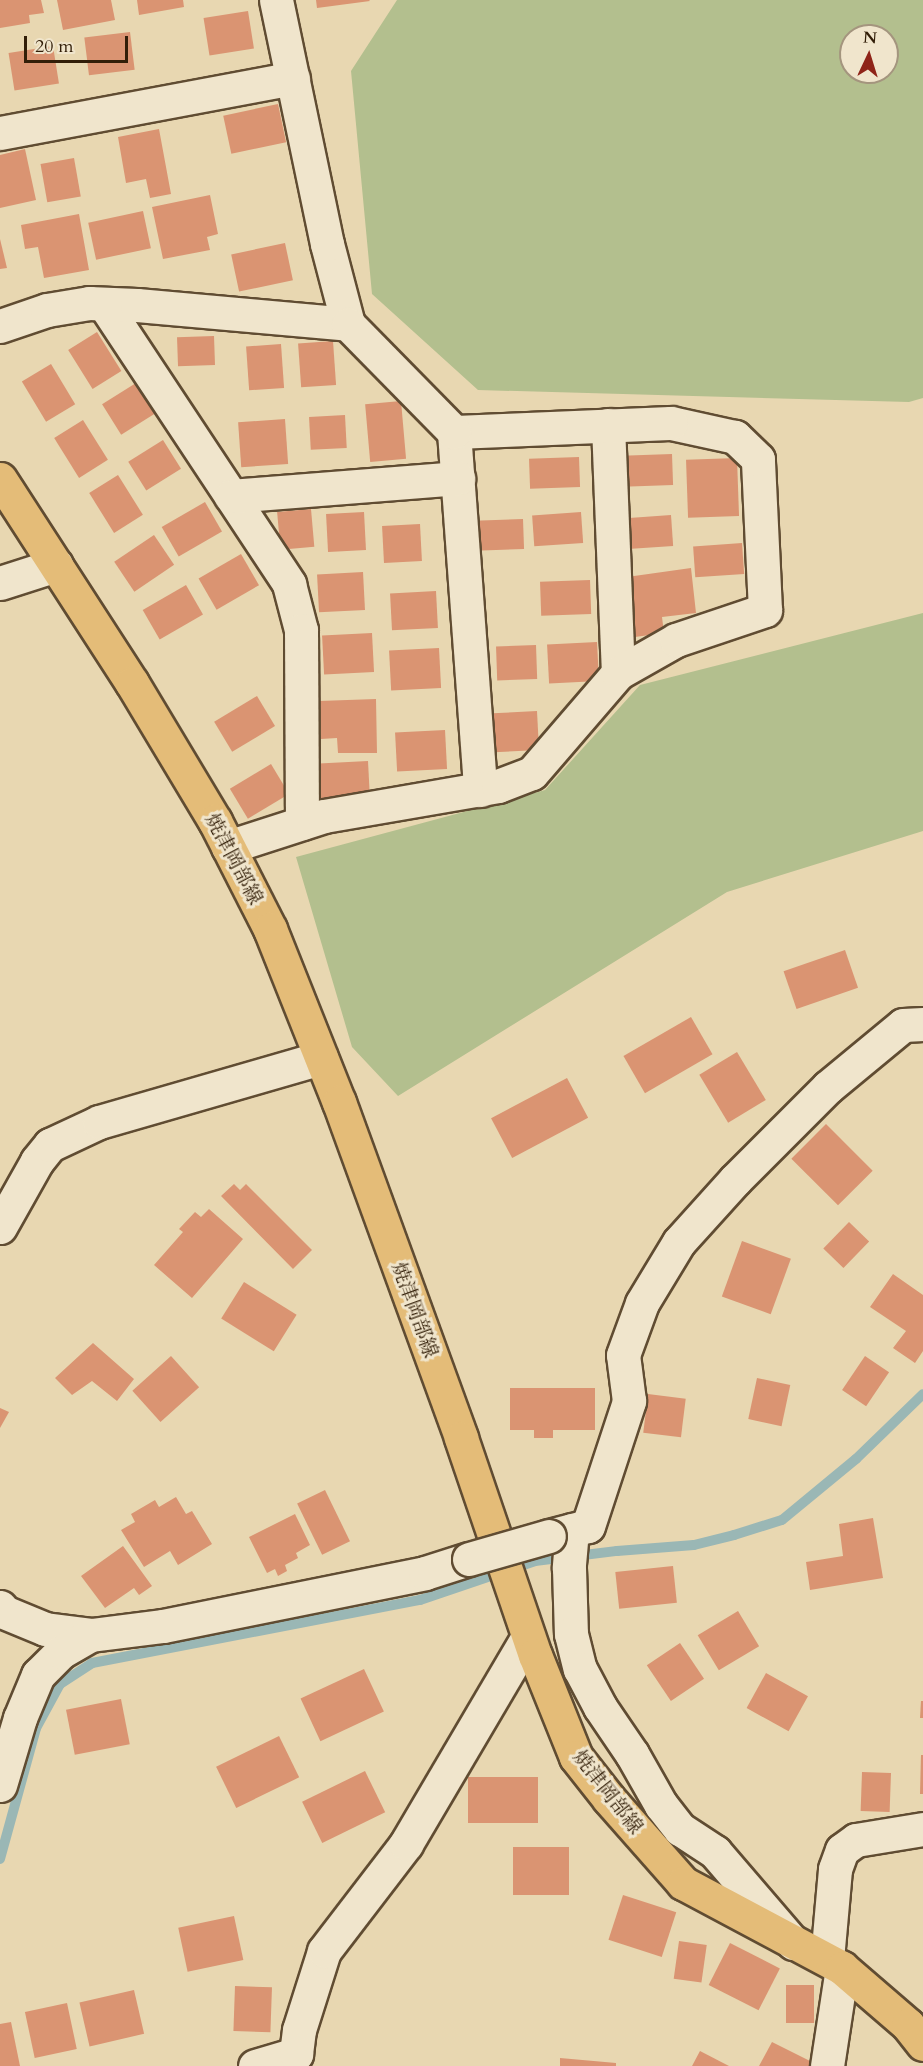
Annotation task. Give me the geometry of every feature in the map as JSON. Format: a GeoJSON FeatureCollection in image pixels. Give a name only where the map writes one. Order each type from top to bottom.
{"type":"FeatureCollection","features":[{"type":"Feature","properties":{"kind":"main road","name":"焼津岡部線"},"geometry":{"type":"LineString","coordinates":[[0,479],[132,683],[228,847],[270,929],[321,1058],[461,1438],[528,1637],[576,1757],[609,1799],[683,1883],[834,1963],[908,2025],[923,2044]]}},
{"type":"Feature","properties":{"kind":"street"},"geometry":{"type":"LineString","coordinates":[[276,0],[327,244],[348,324],[454,432],[480,790]]}},
{"type":"Feature","properties":{"kind":"street"},"geometry":{"type":"LineString","coordinates":[[0,133],[293,78]]}},
{"type":"Feature","properties":{"kind":"street"},"geometry":{"type":"LineString","coordinates":[[0,326],[47,310],[89,303],[348,324]]}},
{"type":"Feature","properties":{"kind":"street"},"geometry":{"type":"LineString","coordinates":[[104,304],[289,584],[301,630],[302,823]]}},
{"type":"Feature","properties":{"kind":"street"},"geometry":{"type":"LineString","coordinates":[[228,847],[324,816],[480,790],[532,773],[618,673],[676,640],[765,610],[758,459],[735,437],[671,423],[454,432]]}},
{"type":"Feature","properties":{"kind":"street"},"geometry":{"type":"LineString","coordinates":[[608,425],[618,673]]}},
{"type":"Feature","properties":{"kind":"street"},"geometry":{"type":"LineString","coordinates":[[231,496],[458,478]]}},
{"type":"Feature","properties":{"kind":"street"},"geometry":{"type":"LineString","coordinates":[[0,583],[57,565]]}},
{"type":"Feature","properties":{"kind":"street"},"geometry":{"type":"LineString","coordinates":[[0,1607],[4,1612],[45,1629],[91,1635],[164,1626],[425,1573],[588,1526],[629,1401],[623,1355],[642,1303],[679,1242],[735,1180],[828,1087],[903,1025],[923,1024]]}},
{"type":"Feature","properties":{"kind":"street"},"geometry":{"type":"LineString","coordinates":[[0,1227],[37,1161],[50,1145],[99,1122],[321,1058]]}},
{"type":"Feature","properties":{"kind":"street"},"geometry":{"type":"LineString","coordinates":[[561,1533],[569,1568],[571,1634],[580,1669],[600,1707],[632,1754],[661,1805],[680,1828],[715,1852],[795,1944]]}},
{"type":"Feature","properties":{"kind":"street"},"geometry":{"type":"LineString","coordinates":[[0,1785],[20,1718],[39,1675],[61,1652],[91,1635]]}},
{"type":"Feature","properties":{"kind":"street"},"geometry":{"type":"LineString","coordinates":[[255,2066],[300,2060],[299,2030],[324,1951],[406,1844],[528,1637]]}},
{"type":"Feature","properties":{"kind":"street"},"geometry":{"type":"LineString","coordinates":[[827,2066],[834,1963],[835,1869],[842,1850],[856,1840],[923,1829]]}},
{"type":"Feature","properties":{"kind":"green space"},"geometry":{"type":"Polygon","coordinates":[[[397,0],[923,0],[923,398],[909,402],[478,390],[372,294],[351,71],[397,0]]]}},
{"type":"Feature","properties":{"kind":"green space"},"geometry":{"type":"Polygon","coordinates":[[[923,613],[923,831],[727,892],[398,1096],[352,1047],[296,857],[545,790],[640,685],[923,613]]]}},
{"type":"Feature","properties":{"kind":"building"},"geometry":{"type":"Polygon","coordinates":[[[0,0],[41,0],[44,13],[29,15],[30,23],[0,28],[0,0]]]}},
{"type":"Feature","properties":{"kind":"building"},"geometry":{"type":"Polygon","coordinates":[[[57,0],[111,0],[115,20],[63,30],[57,0]]]}},
{"type":"Feature","properties":{"kind":"building"},"geometry":{"type":"Polygon","coordinates":[[[137,0],[183,0],[184,7],[139,15],[137,0]]]}},
{"type":"Feature","properties":{"kind":"building"},"geometry":{"type":"Polygon","coordinates":[[[316,0],[369,0],[370,1],[317,8],[316,0]]]}},
{"type":"Feature","properties":{"kind":"building"},"geometry":{"type":"Polygon","coordinates":[[[248,11],[254,49],[209,56],[204,18],[248,11]]]}},
{"type":"Feature","properties":{"kind":"building"},"geometry":{"type":"Polygon","coordinates":[[[130,32],[135,70],[89,75],[84,38],[130,32]]]}},
{"type":"Feature","properties":{"kind":"building"},"geometry":{"type":"Polygon","coordinates":[[[53,46],[59,84],[14,91],[9,53],[53,46]]]}},
{"type":"Feature","properties":{"kind":"building"},"geometry":{"type":"Polygon","coordinates":[[[278,104],[286,142],[231,154],[223,116],[278,104]]]}},
{"type":"Feature","properties":{"kind":"building"},"geometry":{"type":"Polygon","coordinates":[[[159,129],[171,194],[150,198],[146,179],[126,183],[118,137],[159,129]]]}},
{"type":"Feature","properties":{"kind":"building"},"geometry":{"type":"Polygon","coordinates":[[[25,149],[36,200],[0,208],[0,155],[25,149]]]}},
{"type":"Feature","properties":{"kind":"building"},"geometry":{"type":"Polygon","coordinates":[[[74,158],[81,196],[47,202],[41,164],[74,158]]]}},
{"type":"Feature","properties":{"kind":"building"},"geometry":{"type":"Polygon","coordinates":[[[210,195],[218,234],[207,237],[210,250],[163,259],[152,207],[210,195]]]}},
{"type":"Feature","properties":{"kind":"building"},"geometry":{"type":"Polygon","coordinates":[[[143,211],[151,248],[96,260],[88,223],[143,211]]]}},
{"type":"Feature","properties":{"kind":"building"},"geometry":{"type":"Polygon","coordinates":[[[79,214],[89,270],[44,278],[38,247],[25,249],[21,225],[79,214]]]}},
{"type":"Feature","properties":{"kind":"building"},"geometry":{"type":"Polygon","coordinates":[[[0,239],[7,268],[0,269],[0,239]]]}},
{"type":"Feature","properties":{"kind":"building"},"geometry":{"type":"Polygon","coordinates":[[[285,243],[293,280],[239,292],[231,254],[285,243]]]}},
{"type":"Feature","properties":{"kind":"building"},"geometry":{"type":"Polygon","coordinates":[[[97,332],[121,371],[93,389],[68,350],[97,332]]]}},
{"type":"Feature","properties":{"kind":"building"},"geometry":{"type":"Polygon","coordinates":[[[214,336],[215,365],[178,366],[177,337],[214,336]]]}},
{"type":"Feature","properties":{"kind":"building"},"geometry":{"type":"Polygon","coordinates":[[[333,341],[336,385],[301,387],[298,343],[333,341]]]}},
{"type":"Feature","properties":{"kind":"building"},"geometry":{"type":"Polygon","coordinates":[[[281,344],[284,388],[249,390],[246,346],[281,344]]]}},
{"type":"Feature","properties":{"kind":"building"},"geometry":{"type":"Polygon","coordinates":[[[51,364],[75,404],[46,422],[22,382],[51,364]]]}},
{"type":"Feature","properties":{"kind":"building"},"geometry":{"type":"Polygon","coordinates":[[[136,383],[155,414],[121,435],[102,404],[136,383]]]}},
{"type":"Feature","properties":{"kind":"building"},"geometry":{"type":"Polygon","coordinates":[[[401,401],[406,459],[370,462],[365,404],[401,401]]]}},
{"type":"Feature","properties":{"kind":"building"},"geometry":{"type":"Polygon","coordinates":[[[345,415],[347,448],[311,450],[309,417],[345,415]]]}},
{"type":"Feature","properties":{"kind":"building"},"geometry":{"type":"Polygon","coordinates":[[[285,419],[288,464],[241,467],[238,422],[285,419]]]}},
{"type":"Feature","properties":{"kind":"building"},"geometry":{"type":"Polygon","coordinates":[[[83,420],[108,460],[79,478],[54,438],[83,420]]]}},
{"type":"Feature","properties":{"kind":"building"},"geometry":{"type":"Polygon","coordinates":[[[163,440],[181,469],[146,491],[128,462],[163,440]]]}},
{"type":"Feature","properties":{"kind":"building"},"geometry":{"type":"Polygon","coordinates":[[[672,454],[673,485],[623,487],[622,456],[672,454]]]}},
{"type":"Feature","properties":{"kind":"building"},"geometry":{"type":"Polygon","coordinates":[[[579,457],[580,487],[530,489],[529,459],[579,457]]]}},
{"type":"Feature","properties":{"kind":"building"},"geometry":{"type":"Polygon","coordinates":[[[737,458],[739,516],[688,518],[686,460],[737,458]]]}},
{"type":"Feature","properties":{"kind":"building"},"geometry":{"type":"Polygon","coordinates":[[[118,475],[143,515],[114,533],[89,493],[118,475]]]}},
{"type":"Feature","properties":{"kind":"building"},"geometry":{"type":"Polygon","coordinates":[[[205,502],[222,531],[179,556],[162,527],[205,502]]]}},
{"type":"Feature","properties":{"kind":"building"},"geometry":{"type":"Polygon","coordinates":[[[311,509],[314,547],[280,550],[277,512],[311,509]]]}},
{"type":"Feature","properties":{"kind":"building"},"geometry":{"type":"Polygon","coordinates":[[[364,512],[366,550],[328,552],[326,514],[364,512]]]}},
{"type":"Feature","properties":{"kind":"building"},"geometry":{"type":"Polygon","coordinates":[[[581,512],[583,543],[534,546],[532,515],[581,512]]]}},
{"type":"Feature","properties":{"kind":"building"},"geometry":{"type":"Polygon","coordinates":[[[671,515],[673,546],[624,549],[622,518],[671,515]]]}},
{"type":"Feature","properties":{"kind":"building"},"geometry":{"type":"Polygon","coordinates":[[[523,519],[524,549],[475,551],[474,521],[523,519]]]}},
{"type":"Feature","properties":{"kind":"building"},"geometry":{"type":"Polygon","coordinates":[[[420,524],[422,561],[384,563],[382,526],[420,524]]]}},
{"type":"Feature","properties":{"kind":"building"},"geometry":{"type":"Polygon","coordinates":[[[154,535],[174,565],[134,592],[114,562],[154,535]]]}},
{"type":"Feature","properties":{"kind":"building"},"geometry":{"type":"Polygon","coordinates":[[[742,543],[744,574],[695,577],[693,546],[742,543]]]}},
{"type":"Feature","properties":{"kind":"building"},"geometry":{"type":"Polygon","coordinates":[[[241,554],[259,585],[217,610],[199,578],[241,554]]]}},
{"type":"Feature","properties":{"kind":"building"},"geometry":{"type":"Polygon","coordinates":[[[691,568],[696,613],[662,617],[664,633],[635,637],[627,577],[691,568]]]}},
{"type":"Feature","properties":{"kind":"building"},"geometry":{"type":"Polygon","coordinates":[[[363,572],[365,610],[319,612],[317,574],[363,572]]]}},
{"type":"Feature","properties":{"kind":"building"},"geometry":{"type":"Polygon","coordinates":[[[590,580],[591,614],[541,616],[540,582],[590,580]]]}},
{"type":"Feature","properties":{"kind":"building"},"geometry":{"type":"Polygon","coordinates":[[[186,585],[203,614],[160,639],[143,610],[186,585]]]}},
{"type":"Feature","properties":{"kind":"building"},"geometry":{"type":"Polygon","coordinates":[[[436,591],[438,628],[392,630],[390,593],[436,591]]]}},
{"type":"Feature","properties":{"kind":"building"},"geometry":{"type":"Polygon","coordinates":[[[372,633],[374,672],[324,675],[322,636],[372,633]]]}},
{"type":"Feature","properties":{"kind":"building"},"geometry":{"type":"Polygon","coordinates":[[[597,642],[599,681],[549,684],[547,645],[597,642]]]}},
{"type":"Feature","properties":{"kind":"building"},"geometry":{"type":"Polygon","coordinates":[[[536,645],[537,679],[497,680],[496,646],[536,645]]]}},
{"type":"Feature","properties":{"kind":"building"},"geometry":{"type":"Polygon","coordinates":[[[439,648],[441,688],[391,691],[389,651],[439,648]]]}},
{"type":"Feature","properties":{"kind":"building"},"geometry":{"type":"Polygon","coordinates":[[[257,696],[275,726],[232,752],[214,722],[257,696]]]}},
{"type":"Feature","properties":{"kind":"building"},"geometry":{"type":"Polygon","coordinates":[[[376,699],[377,753],[338,753],[337,738],[321,739],[319,701],[376,699]]]}},
{"type":"Feature","properties":{"kind":"building"},"geometry":{"type":"Polygon","coordinates":[[[537,711],[539,750],[489,753],[487,714],[537,711]]]}},
{"type":"Feature","properties":{"kind":"building"},"geometry":{"type":"Polygon","coordinates":[[[445,730],[447,769],[397,772],[395,733],[445,730]]]}},
{"type":"Feature","properties":{"kind":"building"},"geometry":{"type":"Polygon","coordinates":[[[368,761],[370,796],[321,799],[319,764],[368,761]]]}},
{"type":"Feature","properties":{"kind":"building"},"geometry":{"type":"Polygon","coordinates":[[[271,764],[289,794],[248,819],[230,789],[271,764]]]}},
{"type":"Feature","properties":{"kind":"building"},"geometry":{"type":"Polygon","coordinates":[[[845,950],[858,988],[797,1009],[784,971],[845,950]]]}},
{"type":"Feature","properties":{"kind":"building"},"geometry":{"type":"Polygon","coordinates":[[[691,1017],[712,1054],[645,1093],[623,1056],[691,1017]]]}},
{"type":"Feature","properties":{"kind":"building"},"geometry":{"type":"Polygon","coordinates":[[[737,1052],[766,1100],[728,1123],[699,1075],[737,1052]]]}},
{"type":"Feature","properties":{"kind":"building"},"geometry":{"type":"Polygon","coordinates":[[[567,1078],[588,1118],[512,1158],[491,1118],[567,1078]]]}},
{"type":"Feature","properties":{"kind":"building"},"geometry":{"type":"Polygon","coordinates":[[[826,1124],[873,1171],[838,1205],[791,1159],[826,1124]]]}},
{"type":"Feature","properties":{"kind":"building"},"geometry":{"type":"Polygon","coordinates":[[[234,1184],[240,1190],[246,1184],[312,1250],[293,1269],[221,1196],[234,1184]]]}},
{"type":"Feature","properties":{"kind":"building"},"geometry":{"type":"Polygon","coordinates":[[[209,1209],[243,1239],[192,1298],[154,1265],[183,1232],[179,1229],[195,1212],[201,1217],[209,1209]]]}},
{"type":"Feature","properties":{"kind":"building"},"geometry":{"type":"Polygon","coordinates":[[[849,1222],[869,1241],[843,1268],[823,1249],[849,1222]]]}},
{"type":"Feature","properties":{"kind":"building"},"geometry":{"type":"Polygon","coordinates":[[[742,1241],[791,1259],[771,1314],[722,1296],[742,1241]]]}},
{"type":"Feature","properties":{"kind":"building"},"geometry":{"type":"Polygon","coordinates":[[[893,1274],[923,1295],[923,1351],[915,1363],[893,1348],[906,1331],[870,1307],[893,1274]]]}},
{"type":"Feature","properties":{"kind":"building"},"geometry":{"type":"Polygon","coordinates":[[[244,1282],[297,1315],[274,1351],[221,1318],[244,1282]]]}},
{"type":"Feature","properties":{"kind":"building"},"geometry":{"type":"Polygon","coordinates":[[[93,1343],[134,1379],[117,1401],[92,1381],[72,1395],[55,1378],[93,1343]]]}},
{"type":"Feature","properties":{"kind":"building"},"geometry":{"type":"Polygon","coordinates":[[[171,1356],[199,1387],[160,1422],[132,1391],[171,1356]]]}},
{"type":"Feature","properties":{"kind":"building"},"geometry":{"type":"Polygon","coordinates":[[[865,1356],[889,1372],[866,1406],[842,1390],[865,1356]]]}},
{"type":"Feature","properties":{"kind":"building"},"geometry":{"type":"Polygon","coordinates":[[[757,1378],[790,1385],[782,1426],[748,1419],[757,1378]]]}},
{"type":"Feature","properties":{"kind":"building"},"geometry":{"type":"Polygon","coordinates":[[[510,1388],[595,1388],[595,1430],[553,1430],[553,1438],[534,1438],[534,1430],[510,1430],[510,1388]]]}},
{"type":"Feature","properties":{"kind":"building"},"geometry":{"type":"Polygon","coordinates":[[[648,1394],[686,1399],[681,1437],[643,1433],[648,1394]]]}},
{"type":"Feature","properties":{"kind":"building"},"geometry":{"type":"Polygon","coordinates":[[[0,1408],[9,1412],[0,1428],[0,1408]]]}},
{"type":"Feature","properties":{"kind":"building"},"geometry":{"type":"Polygon","coordinates":[[[325,1490],[350,1541],[322,1555],[297,1504],[325,1490]]]}},
{"type":"Feature","properties":{"kind":"building"},"geometry":{"type":"Polygon","coordinates":[[[176,1497],[186,1514],[192,1511],[212,1544],[178,1565],[170,1551],[144,1567],[121,1530],[135,1522],[131,1514],[155,1500],[159,1507],[176,1497]]]}},
{"type":"Feature","properties":{"kind":"building"},"geometry":{"type":"Polygon","coordinates":[[[295,1514],[310,1545],[296,1553],[298,1558],[285,1565],[287,1571],[278,1576],[275,1569],[267,1573],[249,1537],[295,1514]]]}},
{"type":"Feature","properties":{"kind":"building"},"geometry":{"type":"Polygon","coordinates":[[[873,1518],[883,1578],[810,1590],[806,1562],[843,1556],[839,1524],[873,1518]]]}},
{"type":"Feature","properties":{"kind":"building"},"geometry":{"type":"Polygon","coordinates":[[[123,1546],[152,1586],[139,1595],[134,1588],[105,1608],[81,1576],[123,1546]]]}},
{"type":"Feature","properties":{"kind":"building"},"geometry":{"type":"Polygon","coordinates":[[[673,1566],[677,1603],[619,1609],[615,1572],[673,1566]]]}},
{"type":"Feature","properties":{"kind":"building"},"geometry":{"type":"Polygon","coordinates":[[[738,1611],[759,1646],[719,1670],[698,1635],[738,1611]]]}},
{"type":"Feature","properties":{"kind":"building"},"geometry":{"type":"Polygon","coordinates":[[[680,1643],[704,1679],[671,1701],[647,1665],[680,1643]]]}},
{"type":"Feature","properties":{"kind":"building"},"geometry":{"type":"Polygon","coordinates":[[[364,1669],[384,1712],[320,1741],[301,1699],[364,1669]]]}},
{"type":"Feature","properties":{"kind":"building"},"geometry":{"type":"Polygon","coordinates":[[[766,1673],[808,1696],[789,1731],[747,1708],[766,1673]]]}},
{"type":"Feature","properties":{"kind":"building"},"geometry":{"type":"Polygon","coordinates":[[[121,1699],[130,1744],[75,1755],[66,1710],[121,1699]]]}},
{"type":"Feature","properties":{"kind":"building"},"geometry":{"type":"Polygon","coordinates":[[[921,1701],[923,1701],[923,1718],[920,1718],[921,1701]]]}},
{"type":"Feature","properties":{"kind":"building"},"geometry":{"type":"Polygon","coordinates":[[[279,1736],[299,1777],[236,1808],[216,1767],[279,1736]]]}},
{"type":"Feature","properties":{"kind":"building"},"geometry":{"type":"Polygon","coordinates":[[[921,1755],[923,1755],[923,1794],[920,1794],[921,1755]]]}},
{"type":"Feature","properties":{"kind":"building"},"geometry":{"type":"Polygon","coordinates":[[[365,1771],[385,1812],[322,1843],[302,1802],[365,1771]]]}},
{"type":"Feature","properties":{"kind":"building"},"geometry":{"type":"Polygon","coordinates":[[[862,1772],[891,1773],[890,1812],[861,1811],[862,1772]]]}},
{"type":"Feature","properties":{"kind":"building"},"geometry":{"type":"Polygon","coordinates":[[[468,1777],[538,1777],[538,1823],[468,1823],[468,1777]]]}},
{"type":"Feature","properties":{"kind":"building"},"geometry":{"type":"Polygon","coordinates":[[[513,1847],[569,1847],[569,1895],[513,1895],[513,1847]]]}},
{"type":"Feature","properties":{"kind":"building"},"geometry":{"type":"Polygon","coordinates":[[[623,1895],[676,1912],[662,1957],[608,1940],[623,1895]]]}},
{"type":"Feature","properties":{"kind":"building"},"geometry":{"type":"Polygon","coordinates":[[[234,1916],[243,1960],[188,1972],[178,1928],[234,1916]]]}},
{"type":"Feature","properties":{"kind":"building"},"geometry":{"type":"Polygon","coordinates":[[[679,1941],[707,1945],[701,1983],[674,1979],[679,1941]]]}},
{"type":"Feature","properties":{"kind":"building"},"geometry":{"type":"Polygon","coordinates":[[[730,1943],[780,1968],[759,2010],[709,1985],[730,1943]]]}},
{"type":"Feature","properties":{"kind":"building"},"geometry":{"type":"Polygon","coordinates":[[[786,1985],[814,1985],[814,2023],[786,2023],[786,1985]]]}},
{"type":"Feature","properties":{"kind":"building"},"geometry":{"type":"Polygon","coordinates":[[[235,1986],[272,1987],[270,2032],[233,2031],[235,1986]]]}},
{"type":"Feature","properties":{"kind":"building"},"geometry":{"type":"Polygon","coordinates":[[[134,1990],[144,2034],[90,2046],[79,2003],[134,1990]]]}},
{"type":"Feature","properties":{"kind":"building"},"geometry":{"type":"Polygon","coordinates":[[[67,2003],[77,2049],[35,2058],[25,2012],[67,2003]]]}},
{"type":"Feature","properties":{"kind":"building"},"geometry":{"type":"Polygon","coordinates":[[[11,2022],[20,2066],[0,2066],[0,2024],[11,2022]]]}},
{"type":"Feature","properties":{"kind":"building"},"geometry":{"type":"Polygon","coordinates":[[[772,2042],[820,2066],[759,2066],[772,2042]]]}},
{"type":"Feature","properties":{"kind":"building"},"geometry":{"type":"Polygon","coordinates":[[[700,2051],[729,2066],[692,2066],[700,2051]]]}},
{"type":"Feature","properties":{"kind":"building"},"geometry":{"type":"Polygon","coordinates":[[[560,2058],[616,2063],[616,2066],[560,2066],[560,2058]]]}},
{"type":"Feature","properties":{"kind":"waterway"},"geometry":{"type":"LineString","coordinates":[[0,1859],[36,1728],[60,1684],[92,1663],[420,1600],[535,1561],[694,1545],[782,1520],[856,1459],[923,1394]]}}]}
